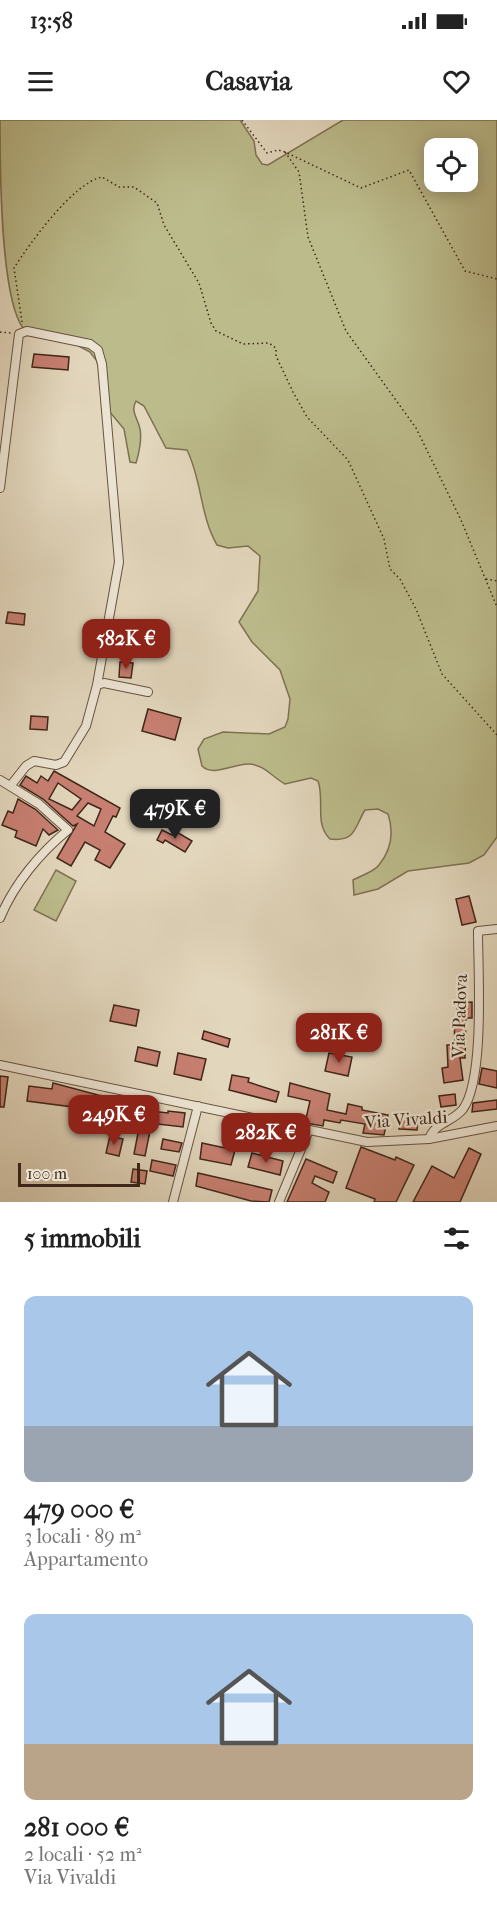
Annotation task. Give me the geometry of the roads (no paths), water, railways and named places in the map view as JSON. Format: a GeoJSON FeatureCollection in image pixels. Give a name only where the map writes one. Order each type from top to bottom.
{"type":"FeatureCollection","features":[{"type":"Feature","properties":{"kind":"street"},"geometry":{"type":"LineString","coordinates":[[0,488],[18,336],[27,331],[82,341],[95,347],[100,355],[119,562],[97,685],[86,726],[64,762],[56,765],[34,762],[26,766],[11,785]]}},
{"type":"Feature","properties":{"kind":"street"},"geometry":{"type":"LineString","coordinates":[[97,685],[104,683],[148,692]]}},
{"type":"Feature","properties":{"kind":"street"},"geometry":{"type":"LineString","coordinates":[[0,780],[39,804],[68,830],[48,846],[8,900],[0,918]]}},
{"type":"Feature","properties":{"kind":"street","name":"Via Padova"},"geometry":{"type":"LineString","coordinates":[[429,1138],[432,1129],[462,1110],[471,1088],[478,1049],[478,931],[497,929]]}},
{"type":"Feature","properties":{"kind":"street","name":"Via Vivaldi"},"geometry":{"type":"LineString","coordinates":[[0,1065],[367,1142],[429,1138],[497,1126]]}},
{"type":"Feature","properties":{"kind":"street"},"geometry":{"type":"LineString","coordinates":[[173,1202],[198,1106]]}},
{"type":"Feature","properties":{"kind":"street"},"geometry":{"type":"LineString","coordinates":[[279,1202],[309,1130]]}}]}
